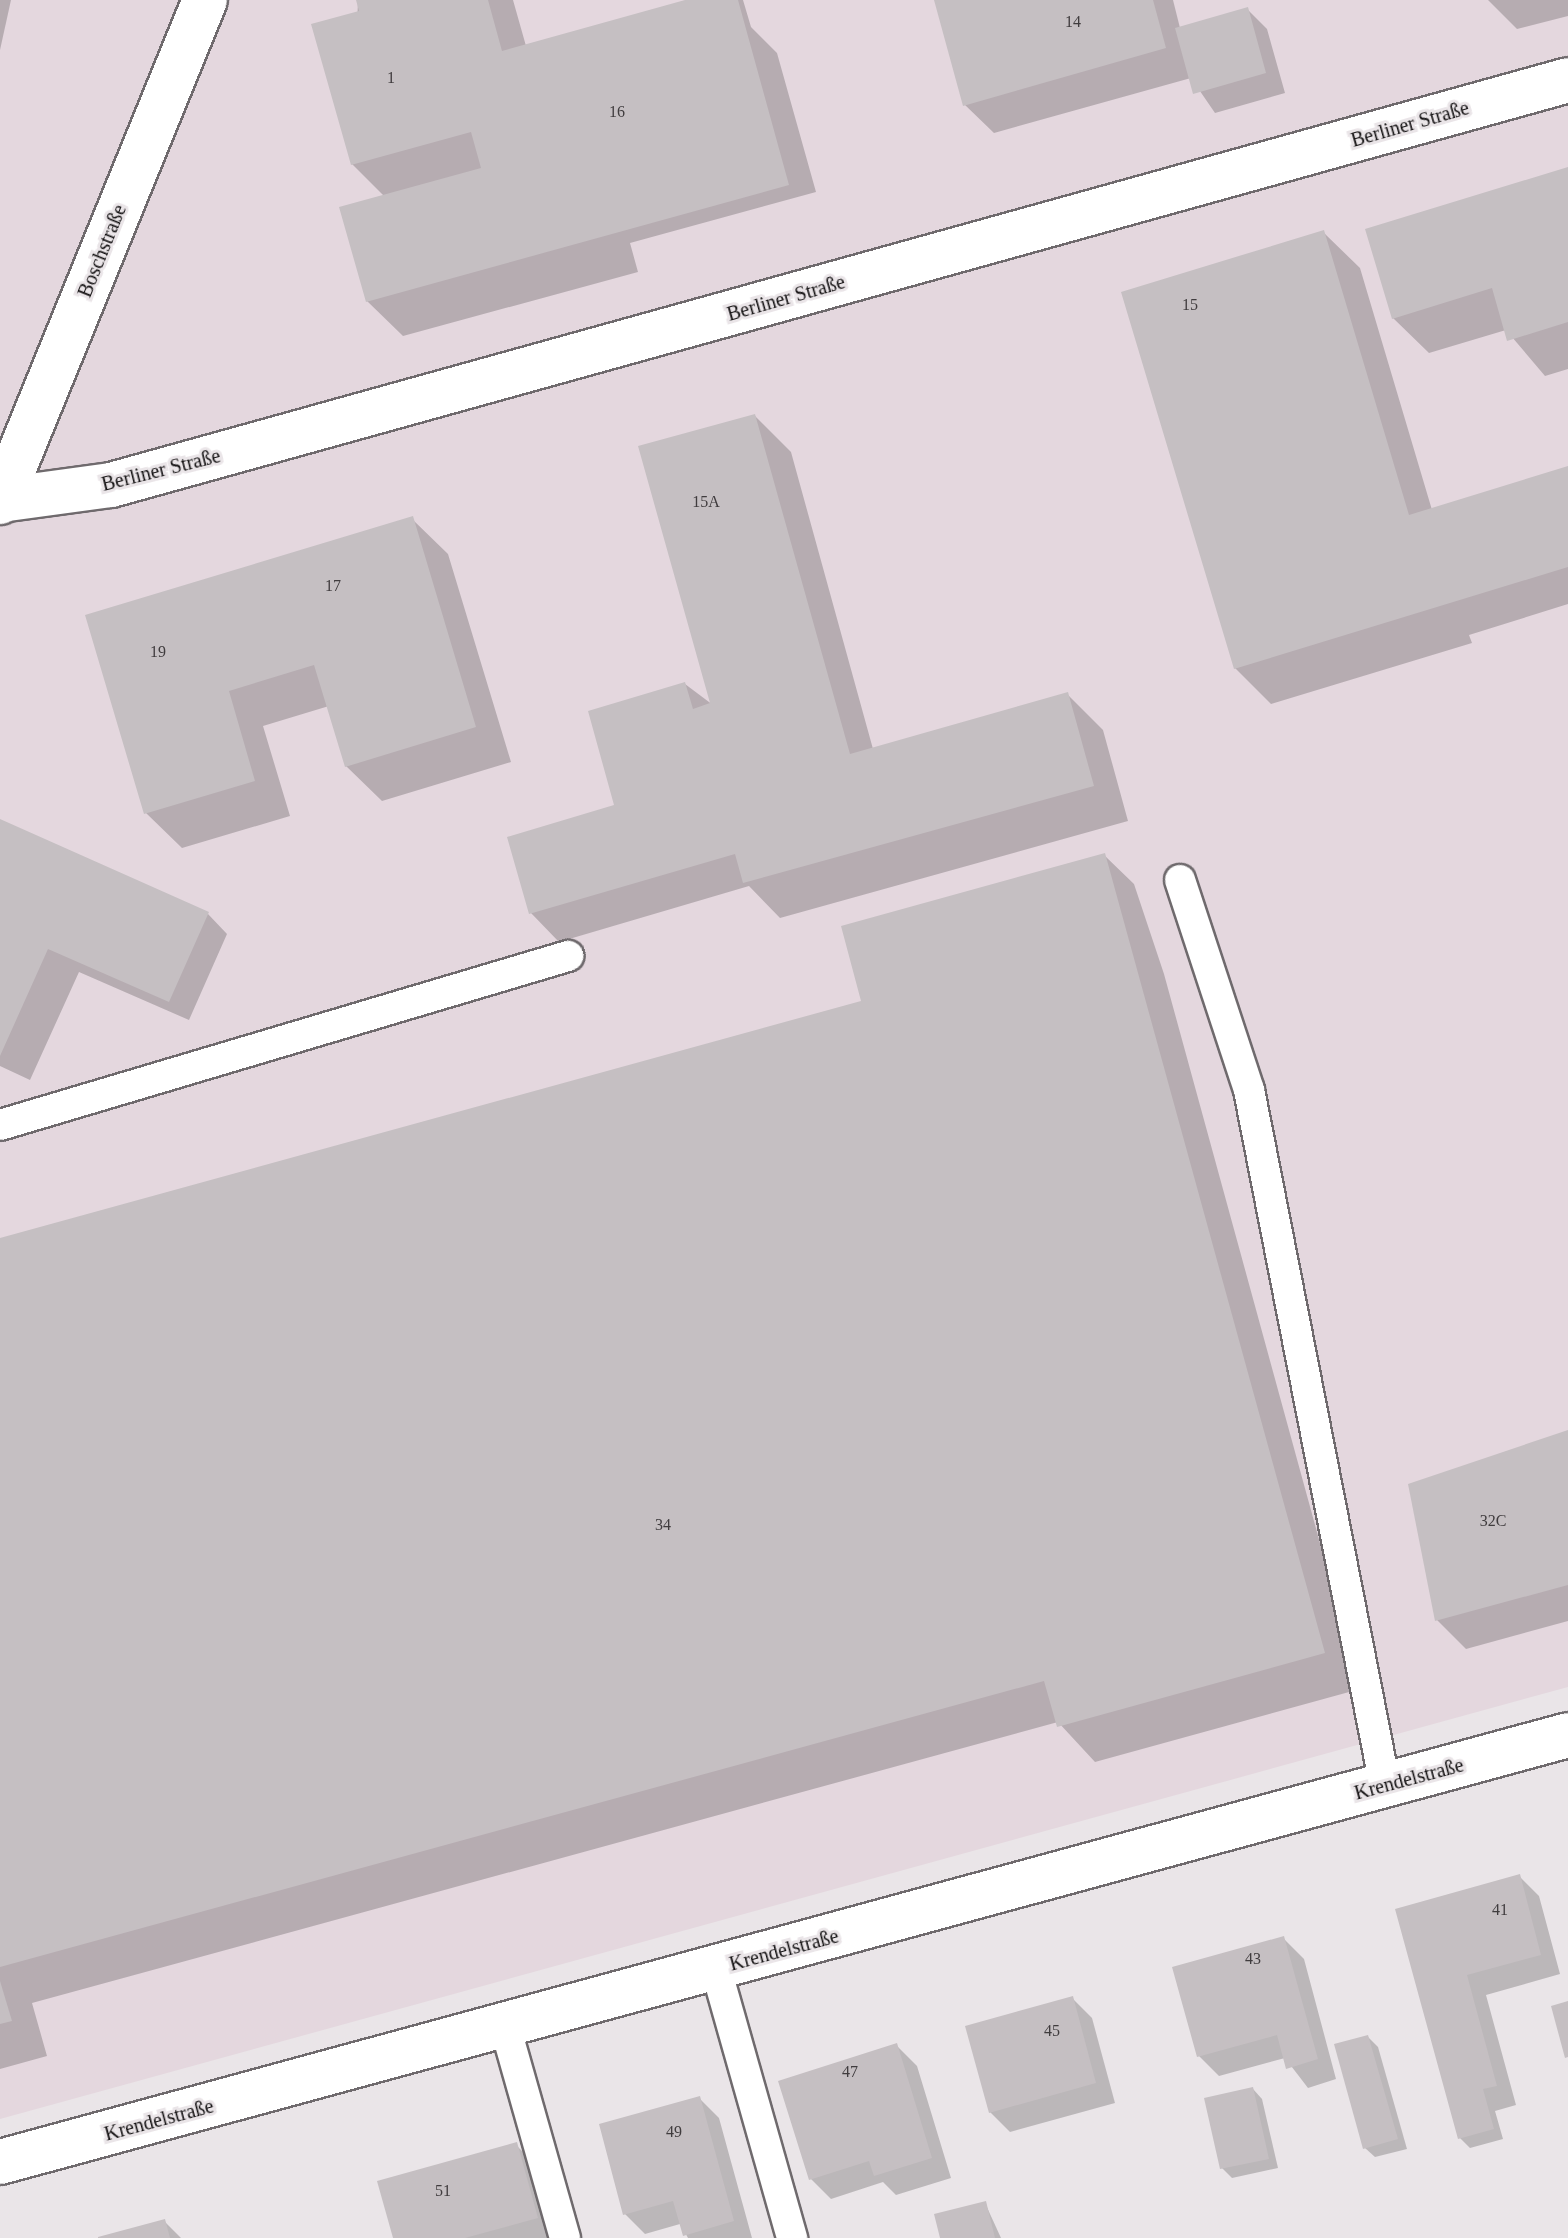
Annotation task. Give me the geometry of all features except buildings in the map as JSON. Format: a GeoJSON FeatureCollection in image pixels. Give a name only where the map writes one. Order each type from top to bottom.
{"type":"FeatureCollection","features":[{"type":"Feature","properties":{"kind":"street","name":"Boschstraße"},"geometry":{"type":"LineString","coordinates":[[0,500],[205,0]]}},
{"type":"Feature","properties":{"kind":"street","name":"Berliner Straße"},"geometry":{"type":"LineString","coordinates":[[0,500],[111,485],[1568,80]]}},
{"type":"Feature","properties":{"kind":"street","name":"Krendelstraße"},"geometry":{"type":"LineString","coordinates":[[0,2162],[1568,1735]]}},
{"type":"Feature","properties":{"kind":"lane"},"geometry":{"type":"LineString","coordinates":[[1180,880],[1249,1090],[1385,1785]]}},
{"type":"Feature","properties":{"kind":"lane"},"geometry":{"type":"LineString","coordinates":[[0,1125],[568,956]]}},
{"type":"Feature","properties":{"kind":"lane"},"geometry":{"type":"LineString","coordinates":[[716,1969],[792,2238]]}},
{"type":"Feature","properties":{"kind":"lane"},"geometry":{"type":"LineString","coordinates":[[505,2026],[565,2238]]}},
{"type":"Feature","properties":{"kind":"shaded area"},"geometry":{"type":"Polygon","coordinates":[[[0,0],[1568,0],[1568,1687],[0,2119],[0,0]]]}}]}
